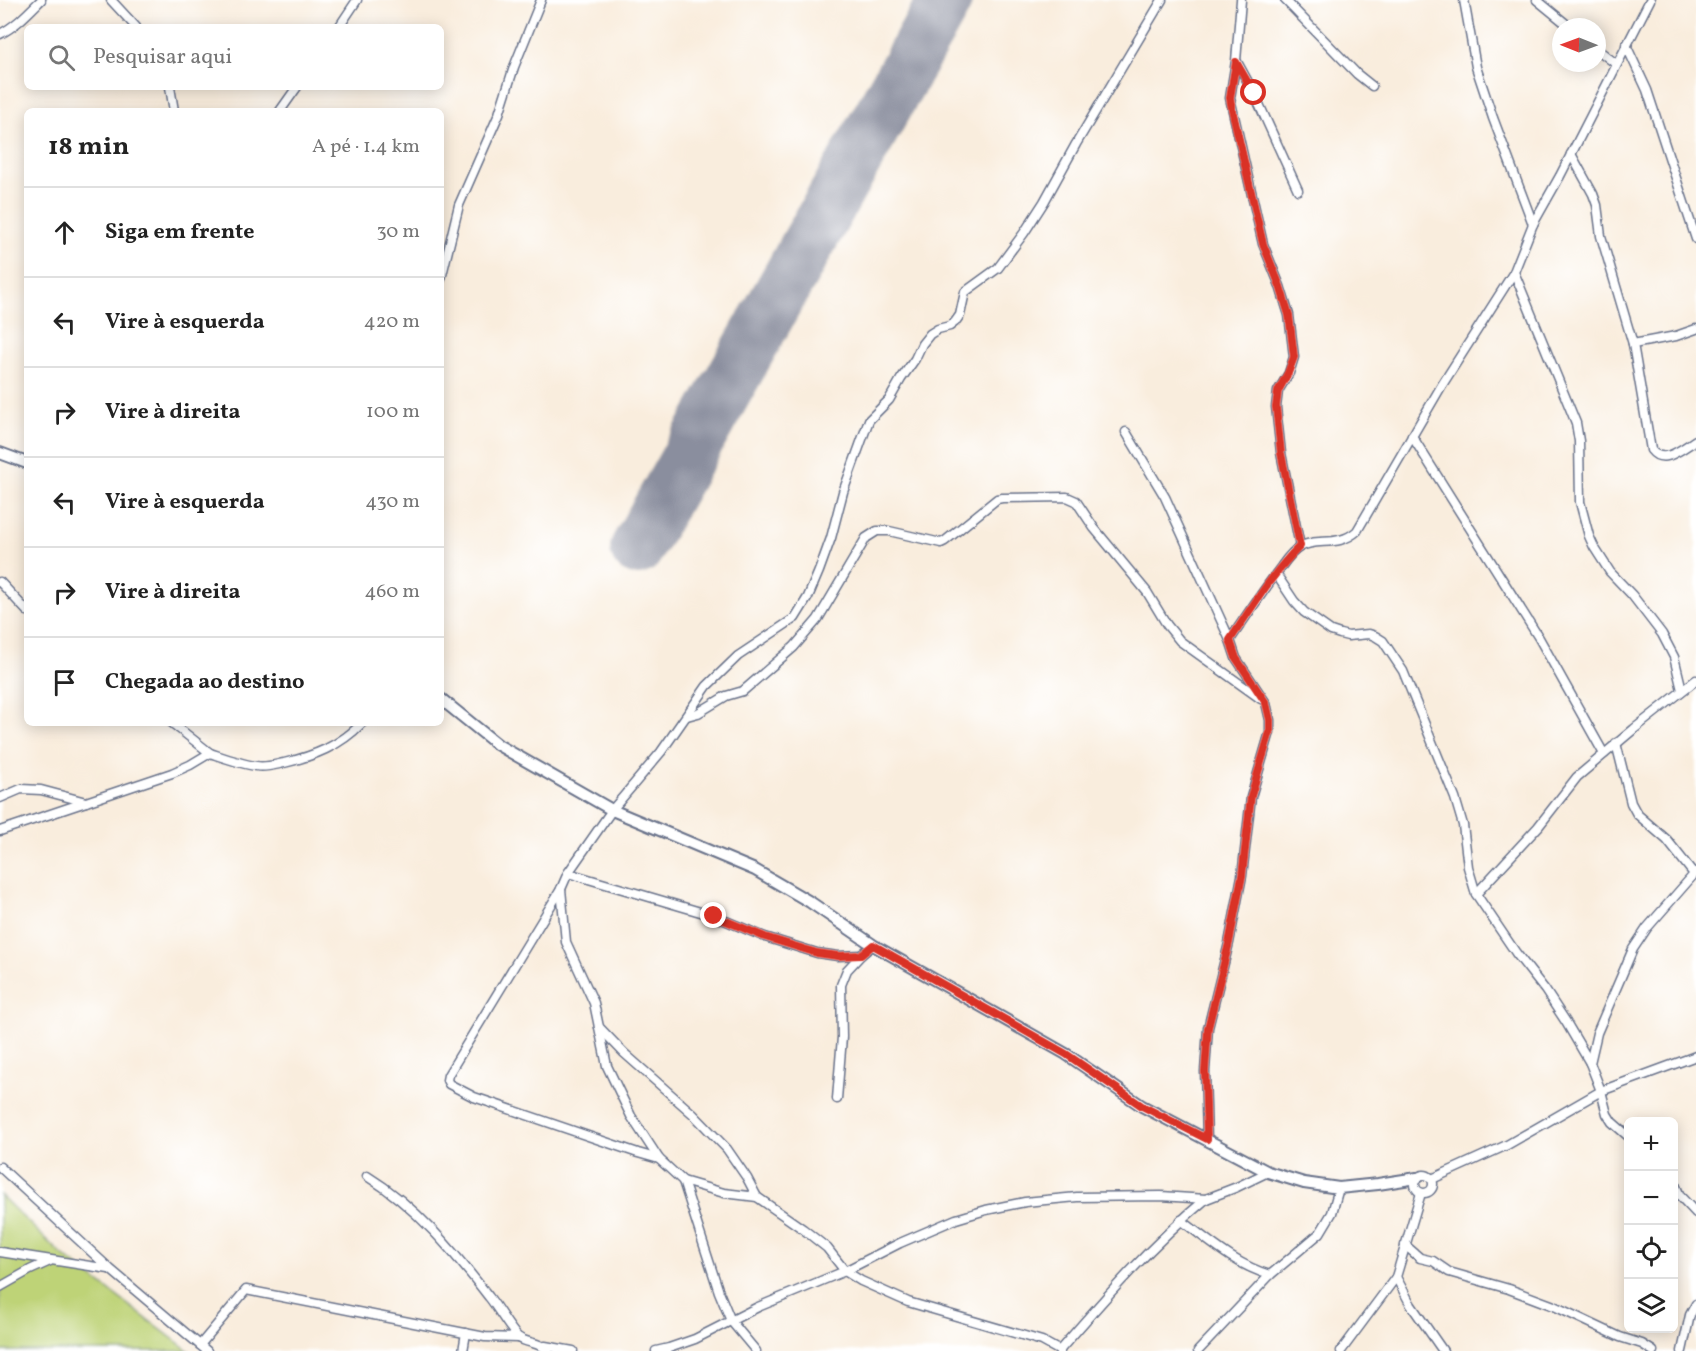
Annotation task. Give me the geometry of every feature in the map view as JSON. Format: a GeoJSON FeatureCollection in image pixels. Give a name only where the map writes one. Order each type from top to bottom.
{"type":"FeatureCollection","features":[{"type":"Feature","properties":{"kind":"street"},"geometry":{"type":"LineString","coordinates":[[0,34],[9,29],[41,0]]}},
{"type":"Feature","properties":{"kind":"street"},"geometry":{"type":"LineString","coordinates":[[111,0],[133,24]]}},
{"type":"Feature","properties":{"kind":"street"},"geometry":{"type":"LineString","coordinates":[[341,24],[357,0]]}},
{"type":"Feature","properties":{"kind":"street"},"geometry":{"type":"LineString","coordinates":[[444,267],[459,205],[499,114],[514,66],[541,0]]}},
{"type":"Feature","properties":{"kind":"street"},"geometry":{"type":"LineString","coordinates":[[659,1159],[474,1097],[453,1086],[447,1080],[448,1075],[561,889],[568,873],[612,810],[646,770],[707,686],[738,656],[795,618],[808,597],[819,572],[843,492],[869,420],[889,400],[930,334],[955,322],[960,315],[965,292],[999,268],[1044,202],[1162,0]]}},
{"type":"Feature","properties":{"kind":"street"},"geometry":{"type":"LineString","coordinates":[[1241,0],[1236,62],[1230,98],[1263,244],[1289,315],[1294,357],[1278,391],[1276,407],[1281,453],[1300,546]]}},
{"type":"Feature","properties":{"kind":"street"},"geometry":{"type":"LineString","coordinates":[[1285,0],[1357,74],[1372,86]]}},
{"type":"Feature","properties":{"kind":"street"},"geometry":{"type":"LineString","coordinates":[[1464,0],[1476,67],[1533,224]]}},
{"type":"Feature","properties":{"kind":"street"},"geometry":{"type":"LineString","coordinates":[[1537,0],[1559,18]]}},
{"type":"Feature","properties":{"kind":"street"},"geometry":{"type":"LineString","coordinates":[[1230,640],[1276,574],[1300,546],[1335,541],[1346,538],[1357,531],[1442,385],[1514,272],[1533,224],[1650,0]]}},
{"type":"Feature","properties":{"kind":"street"},"geometry":{"type":"LineString","coordinates":[[1626,45],[1647,90],[1696,239]]}},
{"type":"Feature","properties":{"kind":"street"},"geometry":{"type":"LineString","coordinates":[[1606,56],[1616,64]]}},
{"type":"Feature","properties":{"kind":"street"},"geometry":{"type":"LineString","coordinates":[[1236,62],[1254,93],[1298,190]]}},
{"type":"Feature","properties":{"kind":"street"},"geometry":{"type":"LineString","coordinates":[[170,90],[174,108]]}},
{"type":"Feature","properties":{"kind":"street"},"geometry":{"type":"LineString","coordinates":[[282,108],[295,90]]}},
{"type":"Feature","properties":{"kind":"street"},"geometry":{"type":"LineString","coordinates":[[1570,154],[1597,205],[1601,236],[1633,344],[1650,450],[1657,456],[1665,457],[1696,440]]}},
{"type":"Feature","properties":{"kind":"street"},"geometry":{"type":"LineString","coordinates":[[1514,272],[1576,423],[1579,441],[1580,502],[1589,536],[1610,572],[1632,595],[1662,634],[1674,657],[1682,690]]}},
{"type":"Feature","properties":{"kind":"street"},"geometry":{"type":"LineString","coordinates":[[1633,344],[1676,336],[1696,329]]}},
{"type":"Feature","properties":{"kind":"street"},"geometry":{"type":"LineString","coordinates":[[1126,432],[1165,497],[1236,658],[1266,703],[1270,720],[1270,732],[1251,796],[1242,876],[1229,943],[1208,1028],[1205,1060],[1207,1139]]}},
{"type":"Feature","properties":{"kind":"street"},"geometry":{"type":"LineString","coordinates":[[1412,436],[1539,638],[1604,754]]}},
{"type":"Feature","properties":{"kind":"street"},"geometry":{"type":"LineString","coordinates":[[0,453],[24,462]]}},
{"type":"Feature","properties":{"kind":"street"},"geometry":{"type":"LineString","coordinates":[[687,716],[698,713],[726,696],[743,691],[795,646],[818,619],[866,538],[877,531],[889,531],[935,542],[945,541],[988,505],[1002,498],[1067,497],[1076,501],[1094,528],[1147,592],[1167,625],[1180,641],[1266,703]]}},
{"type":"Feature","properties":{"kind":"street"},"geometry":{"type":"LineString","coordinates":[[1276,574],[1304,612],[1330,631],[1348,636],[1369,634],[1375,636],[1383,641],[1403,671],[1455,798],[1463,825],[1468,867],[1476,894],[1566,1022],[1590,1063],[1607,1114],[1624,1133]]}},
{"type":"Feature","properties":{"kind":"street"},"geometry":{"type":"LineString","coordinates":[[0,582],[24,608]]}},
{"type":"Feature","properties":{"kind":"street"},"geometry":{"type":"LineString","coordinates":[[1476,894],[1538,827],[1577,777],[1696,680]]}},
{"type":"Feature","properties":{"kind":"street"},"geometry":{"type":"LineString","coordinates":[[444,701],[498,745],[612,810],[755,870],[810,902],[873,945],[1066,1054],[1142,1106],[1268,1172],[1304,1183],[1339,1188],[1378,1184],[1426,1175],[1432,1179],[1431,1190],[1425,1193],[1418,1191],[1415,1185],[1417,1178]]}},
{"type":"Feature","properties":{"kind":"street"},"geometry":{"type":"LineString","coordinates":[[176,726],[210,753],[256,766],[270,766],[308,758],[334,746],[359,726]]}},
{"type":"Feature","properties":{"kind":"street"},"geometry":{"type":"LineString","coordinates":[[1590,1063],[1597,1033],[1633,949],[1647,928],[1695,873],[1667,840],[1637,814],[1631,803],[1616,744]]}},
{"type":"Feature","properties":{"kind":"street"},"geometry":{"type":"LineString","coordinates":[[0,831],[190,765],[210,753]]}},
{"type":"Feature","properties":{"kind":"street"},"geometry":{"type":"LineString","coordinates":[[0,798],[21,789],[41,790],[87,802]]}},
{"type":"Feature","properties":{"kind":"street"},"geometry":{"type":"LineString","coordinates":[[568,873],[705,913],[765,937],[817,953],[838,956],[861,955]]}},
{"type":"Feature","properties":{"kind":"street"},"geometry":{"type":"LineString","coordinates":[[561,889],[566,942],[594,1003],[607,1066],[631,1116],[659,1159],[683,1181],[724,1193],[757,1197],[803,1228],[827,1248],[845,1271],[861,1281],[908,1302],[1042,1341],[1060,1351],[1100,1303],[1181,1220],[1206,1199],[1268,1172]]}},
{"type":"Feature","properties":{"kind":"street"},"geometry":{"type":"LineString","coordinates":[[837,1099],[842,1037],[841,985],[847,970],[873,945]]}},
{"type":"Feature","properties":{"kind":"street"},"geometry":{"type":"LineString","coordinates":[[598,1025],[624,1053],[693,1114],[727,1149],[757,1197]]}},
{"type":"Feature","properties":{"kind":"street"},"geometry":{"type":"LineString","coordinates":[[1432,1179],[1506,1145],[1600,1091],[1696,1056]]}},
{"type":"Feature","properties":{"kind":"street"},"geometry":{"type":"LineString","coordinates":[[0,1167],[110,1269],[203,1348],[246,1290],[485,1337],[519,1338],[546,1349],[573,1351]]}},
{"type":"Feature","properties":{"kind":"street"},"geometry":{"type":"LineString","coordinates":[[367,1176],[390,1190],[438,1236],[489,1297],[519,1338]]}},
{"type":"Feature","properties":{"kind":"street"},"geometry":{"type":"LineString","coordinates":[[683,1181],[731,1321],[756,1351]]}},
{"type":"Feature","properties":{"kind":"street"},"geometry":{"type":"LineString","coordinates":[[1198,1351],[1270,1275],[1320,1233],[1332,1213],[1339,1188]]}},
{"type":"Feature","properties":{"kind":"street"},"geometry":{"type":"LineString","coordinates":[[1678,1191],[1696,1213]]}},
{"type":"Feature","properties":{"kind":"street"},"geometry":{"type":"LineString","coordinates":[[1341,1351],[1396,1277],[1421,1192]]}},
{"type":"Feature","properties":{"kind":"street"},"geometry":{"type":"LineString","coordinates":[[656,1351],[695,1339],[758,1307],[845,1271],[880,1252],[946,1222],[986,1210],[1077,1197],[1161,1196],[1206,1199]]}},
{"type":"Feature","properties":{"kind":"street"},"geometry":{"type":"LineString","coordinates":[[1181,1220],[1233,1259],[1253,1270],[1270,1275]]}},
{"type":"Feature","properties":{"kind":"street"},"geometry":{"type":"LineString","coordinates":[[1405,1245],[1420,1258],[1433,1261],[1449,1272],[1509,1289],[1554,1306],[1620,1337],[1642,1344],[1653,1351]]}},
{"type":"Feature","properties":{"kind":"street"},"geometry":{"type":"LineString","coordinates":[[0,1252],[110,1269]]}},
{"type":"Feature","properties":{"kind":"street"},"geometry":{"type":"LineString","coordinates":[[0,1287],[52,1261]]}},
{"type":"Feature","properties":{"kind":"street"},"geometry":{"type":"LineString","coordinates":[[1396,1277],[1411,1305],[1443,1351]]}},
{"type":"Feature","properties":{"kind":"street"},"geometry":{"type":"LineString","coordinates":[[1682,1351],[1690,1315],[1696,1304]]}},
{"type":"Feature","properties":{"kind":"street"},"geometry":{"type":"LineString","coordinates":[[463,1351],[466,1333]]}},
{"type":"Feature","properties":{"kind":"green space"},"geometry":{"type":"Polygon","coordinates":[[[0,1195],[60,1253],[189,1351],[0,1351],[0,1195]]]}},
{"type":"Feature","properties":{"kind":"runway"},"geometry":{"type":"LineString","coordinates":[[637,548],[945,0]]}},
{"type":"Feature","properties":{"kind":"route"},"geometry":{"type":"LineString","coordinates":[[714,916],[765,937],[817,953],[838,956],[861,955],[873,945],[1066,1054],[1142,1106],[1207,1139],[1205,1050],[1208,1028],[1229,943],[1242,876],[1251,796],[1270,732],[1266,703],[1236,658],[1230,640],[1276,574],[1300,546],[1281,453],[1276,407],[1278,391],[1293,364],[1294,350],[1289,315],[1263,244],[1232,109],[1230,98],[1236,62],[1254,93]]}}]}
